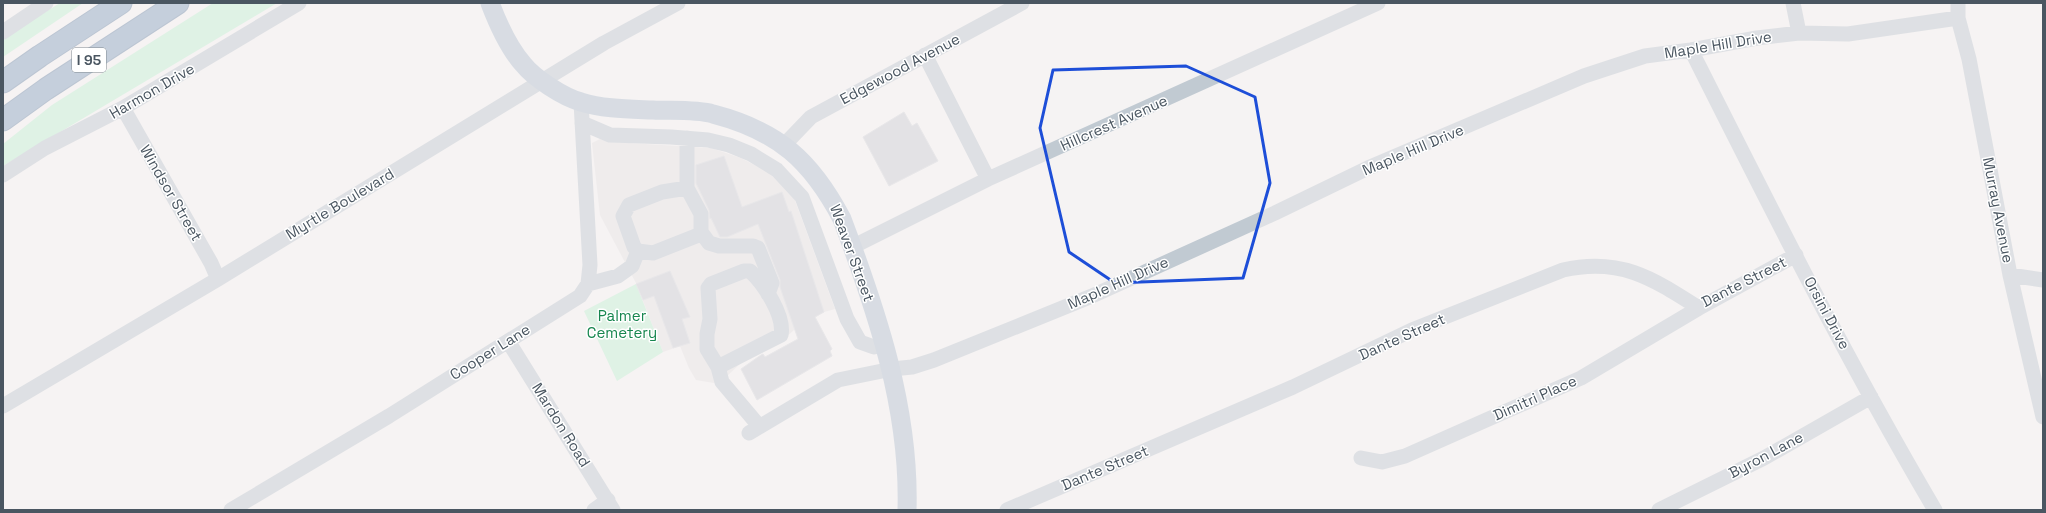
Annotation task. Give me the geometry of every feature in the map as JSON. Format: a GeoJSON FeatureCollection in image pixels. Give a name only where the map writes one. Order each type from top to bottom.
{"type":"FeatureCollection","features":[{"type":"Feature","properties":{"kind":"highway","name":"I 95"},"geometry":{"type":"LineString","coordinates":[[3,82],[121,3]]}},
{"type":"Feature","properties":{"kind":"highway","name":"I 95"},"geometry":{"type":"LineString","coordinates":[[3,120],[52,85],[178,3]]}},
{"type":"Feature","properties":{"kind":"main road","name":"Weaver Street"},"geometry":{"type":"LineString","coordinates":[[490,3],[500,27],[523,64],[542,80],[567,96],[581,102],[620,108],[712,114],[759,130],[784,144],[815,176],[830,196],[842,219],[892,369],[901,418],[908,478],[907,510]]}},
{"type":"Feature","properties":{"kind":"street"},"geometry":{"type":"LineString","coordinates":[[3,32],[46,3]]}},
{"type":"Feature","properties":{"kind":"street","name":"Harmon Drive"},"geometry":{"type":"LineString","coordinates":[[3,175],[45,148],[123,108],[299,3]]}},
{"type":"Feature","properties":{"kind":"street","name":"Myrtle Boulevard"},"geometry":{"type":"LineString","coordinates":[[3,406],[218,279],[542,80],[604,43],[678,3]]}},
{"type":"Feature","properties":{"kind":"street","name":"Edgewood Avenue"},"geometry":{"type":"LineString","coordinates":[[784,144],[811,117],[1022,3]]}},
{"type":"Feature","properties":{"kind":"street","name":"Hillcrest Avenue"},"geometry":{"type":"LineString","coordinates":[[852,247],[988,180],[1378,3]]}},
{"type":"Feature","properties":{"kind":"street"},"geometry":{"type":"LineString","coordinates":[[1793,3],[1799,33]]}},
{"type":"Feature","properties":{"kind":"street","name":"Maple Hill Drive"},"geometry":{"type":"LineString","coordinates":[[718,367],[722,382],[754,429],[838,380],[892,369],[912,367],[934,360],[1092,296],[1275,213],[1368,168],[1584,76],[1645,56],[1691,50],[1757,38],[1799,33],[1848,34],[1958,10]]}},
{"type":"Feature","properties":{"kind":"street","name":"Murray Avenue"},"geometry":{"type":"LineString","coordinates":[[1958,10],[1969,58],[2010,275],[2043,417]]}},
{"type":"Feature","properties":{"kind":"street","name":"Orsini Drive"},"geometry":{"type":"LineString","coordinates":[[1691,50],[1871,397],[1935,510]]}},
{"type":"Feature","properties":{"kind":"street"},"geometry":{"type":"LineString","coordinates":[[925,55],[988,180]]}},
{"type":"Feature","properties":{"kind":"street"},"geometry":{"type":"LineString","coordinates":[[581,102],[590,265],[588,284],[618,276],[632,266],[638,251]]}},
{"type":"Feature","properties":{"kind":"street","name":"Windsor Street"},"geometry":{"type":"LineString","coordinates":[[123,108],[211,263],[218,279]]}},
{"type":"Feature","properties":{"kind":"street"},"geometry":{"type":"LineString","coordinates":[[582,122],[610,134],[687,138],[715,142],[751,154],[777,170],[789,181],[802,197],[847,319],[860,342],[874,347],[884,345]]}},
{"type":"Feature","properties":{"kind":"street"},"geometry":{"type":"LineString","coordinates":[[687,138],[687,188],[700,214],[700,232],[709,243],[719,246],[753,246],[758,248],[772,283],[768,294]]}},
{"type":"Feature","properties":{"kind":"street"},"geometry":{"type":"LineString","coordinates":[[687,188],[662,192],[629,205],[623,216],[634,247],[638,251],[653,253],[696,236],[700,232]]}},
{"type":"Feature","properties":{"kind":"street","name":"Dante Street"},"geometry":{"type":"LineString","coordinates":[[1007,510],[1293,387],[1412,330],[1563,270],[1582,266],[1602,265],[1630,271],[1661,284],[1699,308],[1796,255]]}},
{"type":"Feature","properties":{"kind":"street"},"geometry":{"type":"LineString","coordinates":[[744,271],[750,272],[768,294],[782,328],[781,335],[718,367],[707,349],[707,334],[710,319],[708,288],[711,284],[744,271]]}},
{"type":"Feature","properties":{"kind":"street"},"geometry":{"type":"LineString","coordinates":[[2010,275],[2043,280]]}},
{"type":"Feature","properties":{"kind":"street","name":"Cooper Lane"},"geometry":{"type":"LineString","coordinates":[[231,510],[389,416],[580,296],[588,284]]}},
{"type":"Feature","properties":{"kind":"street","name":"Dimitri Place"},"geometry":{"type":"LineString","coordinates":[[1361,458],[1382,462],[1405,456],[1581,378],[1699,308]]}},
{"type":"Feature","properties":{"kind":"street","name":"Mardon Road"},"geometry":{"type":"LineString","coordinates":[[508,341],[610,505]]}},
{"type":"Feature","properties":{"kind":"street","name":"Byron Lane"},"geometry":{"type":"LineString","coordinates":[[1659,510],[1764,458],[1871,397]]}},
{"type":"Feature","properties":{"kind":"street"},"geometry":{"type":"LineString","coordinates":[[594,510],[610,505]]}},
{"type":"Feature","properties":{"kind":"highlighted area"},"geometry":{"type":"Polygon","coordinates":[[[1186,66],[1255,97],[1270,183],[1243,278],[1115,283],[1069,252],[1040,128],[1053,70],[1186,66]]]}},
{"type":"Feature","properties":{"kind":"shaded area"},"geometry":{"type":"Polygon","coordinates":[[[600,139],[612,142],[711,148],[741,158],[768,172],[793,195],[835,309],[824,312],[795,329],[783,340],[744,360],[726,377],[714,383],[696,380],[689,368],[680,346],[663,352],[636,283],[600,215],[592,143],[600,139]]]}},
{"type":"Feature","properties":{"kind":"green space"},"geometry":{"type":"Polygon","coordinates":[[[60,3],[83,3],[3,57],[3,38],[60,3]]]}},
{"type":"Feature","properties":{"kind":"green space"},"geometry":{"type":"Polygon","coordinates":[[[213,3],[277,3],[3,166],[3,144],[52,105],[213,3]]]}},
{"type":"Feature","properties":{"kind":"green space","name":"Palmer Cemetery"},"geometry":{"type":"Polygon","coordinates":[[[636,284],[663,352],[617,381],[584,311],[636,284]]]}},
{"type":"Feature","properties":{"kind":"building"},"geometry":{"type":"Polygon","coordinates":[[[904,112],[912,126],[917,123],[938,161],[889,186],[863,137],[904,112]]]}},
{"type":"Feature","properties":{"kind":"building"},"geometry":{"type":"Polygon","coordinates":[[[724,156],[742,207],[782,192],[789,212],[791,211],[824,312],[815,317],[832,349],[830,351],[832,356],[757,400],[741,369],[761,355],[763,354],[765,357],[798,339],[780,287],[780,280],[758,224],[727,237],[720,237],[711,218],[710,219],[709,210],[696,183],[696,165],[724,156]]]}},
{"type":"Feature","properties":{"kind":"building"},"geometry":{"type":"Polygon","coordinates":[[[670,271],[690,317],[682,319],[690,343],[673,348],[654,296],[643,300],[636,284],[670,271]]]}}]}
